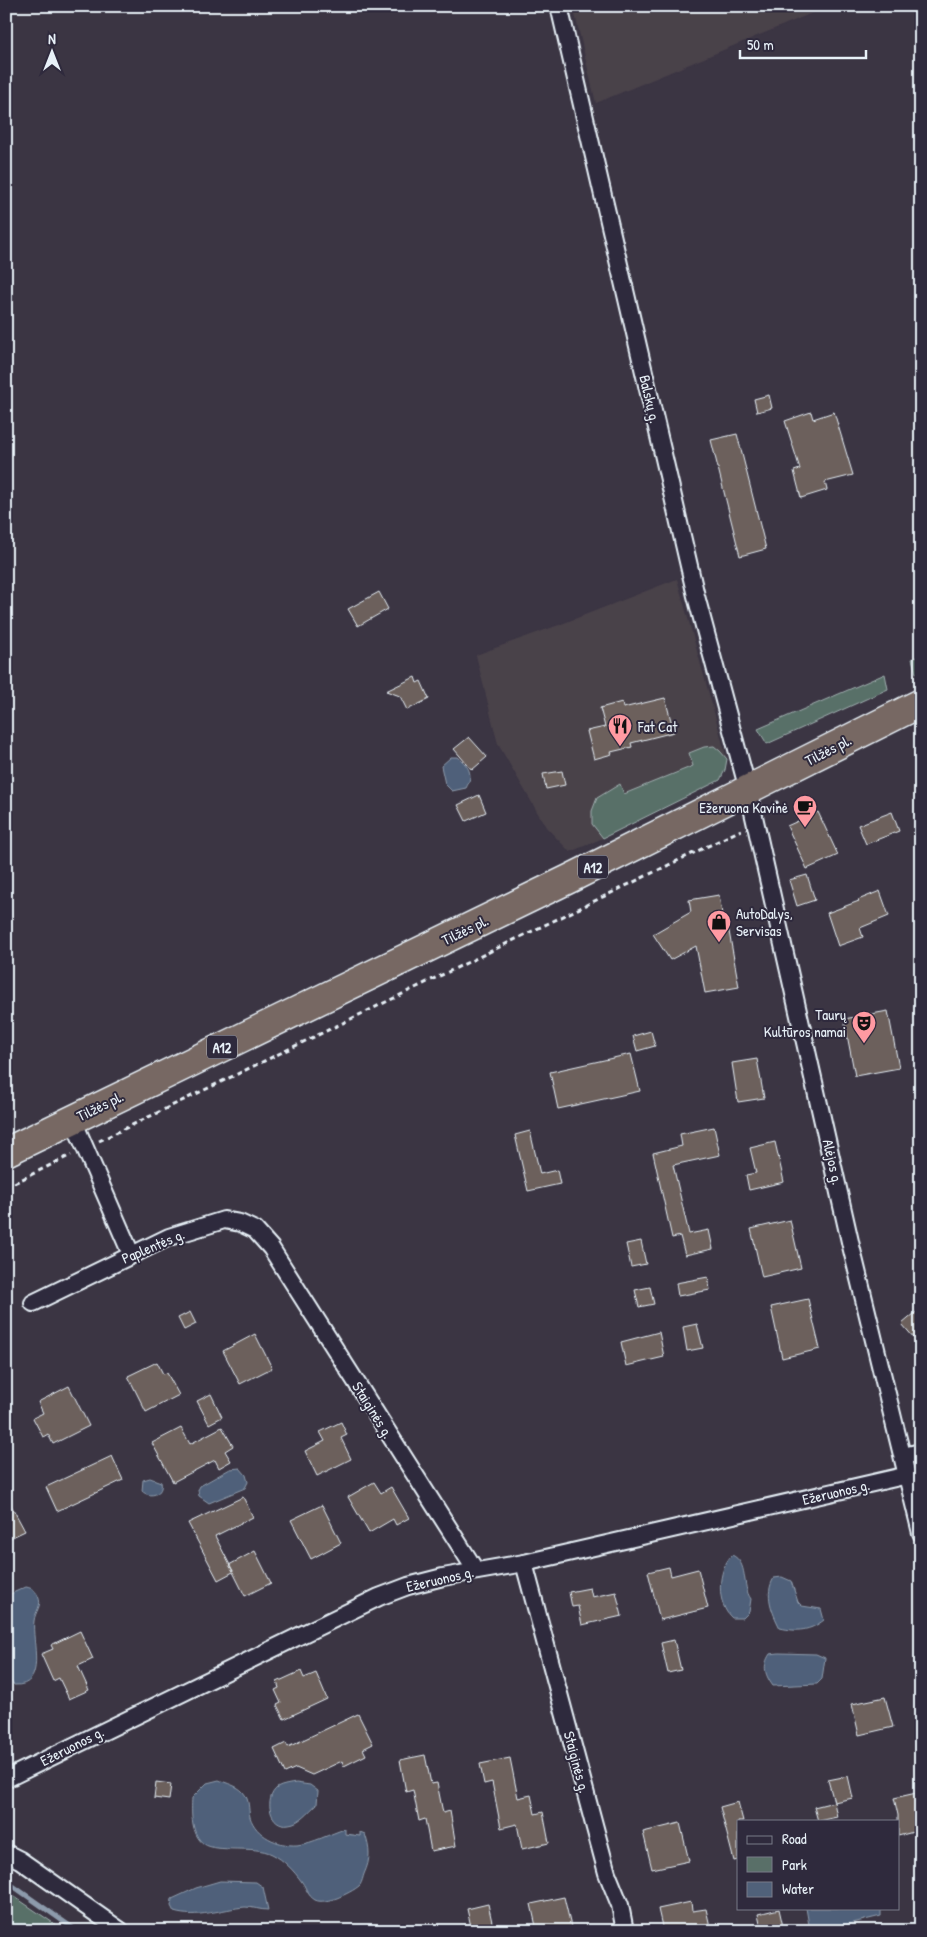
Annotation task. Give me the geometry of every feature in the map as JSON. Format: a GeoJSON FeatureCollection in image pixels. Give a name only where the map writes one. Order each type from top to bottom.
{"type":"FeatureCollection","features":[{"type":"Feature","properties":{"kind":"highway","name":"Tilžės pl."},"geometry":{"type":"LineString","coordinates":[[6,1152],[569,879],[921,703]]}},
{"type":"Feature","properties":{"kind":"street","name":"Balskų g."},"geometry":{"type":"LineString","coordinates":[[559,6],[696,596],[748,790]]}},
{"type":"Feature","properties":{"kind":"street","name":"Alėjos g."},"geometry":{"type":"LineString","coordinates":[[748,790],[851,1246],[921,1533]]}},
{"type":"Feature","properties":{"kind":"street"},"geometry":{"type":"LineString","coordinates":[[73,1120],[131,1254]]}},
{"type":"Feature","properties":{"kind":"street","name":"Paplentės g."},"geometry":{"type":"LineString","coordinates":[[33,1303],[169,1237],[224,1220],[240,1223],[255,1230],[271,1248]]}},
{"type":"Feature","properties":{"kind":"street","name":"Staiginės g."},"geometry":{"type":"LineString","coordinates":[[271,1248],[476,1571]]}},
{"type":"Feature","properties":{"kind":"street"},"geometry":{"type":"LineString","coordinates":[[903,1456],[921,1452]]}},
{"type":"Feature","properties":{"kind":"street","name":"Ežeruonos g."},"geometry":{"type":"LineString","coordinates":[[6,1779],[379,1597],[424,1582],[524,1563],[908,1475]]}},
{"type":"Feature","properties":{"kind":"street","name":"Staiginės g."},"geometry":{"type":"LineString","coordinates":[[524,1563],[607,1873],[620,1906],[625,1931]]}},
{"type":"Feature","properties":{"kind":"street"},"geometry":{"type":"LineString","coordinates":[[6,1853],[20,1860],[120,1931]]}},
{"type":"Feature","properties":{"kind":"path"},"geometry":{"type":"LineString","coordinates":[[6,1187],[734,832],[767,821],[769,811],[778,800],[786,797]]}},
{"type":"Feature","properties":{"kind":"shaded area"},"geometry":{"type":"Polygon","coordinates":[[[573,6],[829,6],[596,103],[573,6]]]}},
{"type":"Feature","properties":{"kind":"shaded area"},"geometry":{"type":"Polygon","coordinates":[[[677,579],[727,759],[720,751],[689,753],[693,766],[624,794],[619,784],[592,824],[603,838],[570,852],[546,827],[498,744],[476,655],[677,579]]]}},
{"type":"Feature","properties":{"kind":"green space"},"geometry":{"type":"Polygon","coordinates":[[[921,655],[921,671],[916,673],[912,659],[921,655]]]}},
{"type":"Feature","properties":{"kind":"green space"},"geometry":{"type":"Polygon","coordinates":[[[885,674],[888,689],[767,744],[758,729],[885,674]]]}},
{"type":"Feature","properties":{"kind":"green space"},"geometry":{"type":"Polygon","coordinates":[[[714,746],[727,759],[725,770],[720,780],[603,838],[592,824],[592,811],[597,798],[620,784],[624,794],[693,766],[689,753],[704,747],[714,746]]]}},
{"type":"Feature","properties":{"kind":"green space"},"geometry":{"type":"Polygon","coordinates":[[[6,1891],[65,1931],[6,1931],[6,1891]]]}},
{"type":"Feature","properties":{"kind":"water"},"geometry":{"type":"Polygon","coordinates":[[[451,757],[458,757],[469,771],[470,779],[466,788],[452,791],[445,784],[441,766],[451,757]]]}},
{"type":"Feature","properties":{"kind":"water"},"geometry":{"type":"Polygon","coordinates":[[[240,1468],[246,1475],[248,1482],[245,1488],[209,1503],[199,1496],[198,1490],[200,1486],[230,1469],[240,1468]]]}},
{"type":"Feature","properties":{"kind":"water"},"geometry":{"type":"Polygon","coordinates":[[[150,1478],[161,1482],[160,1490],[152,1495],[142,1491],[143,1480],[150,1478]]]}},
{"type":"Feature","properties":{"kind":"water"},"geometry":{"type":"Polygon","coordinates":[[[732,1555],[741,1563],[746,1587],[751,1599],[749,1612],[743,1618],[732,1618],[723,1604],[721,1596],[720,1587],[723,1569],[732,1555]]]}},
{"type":"Feature","properties":{"kind":"water"},"geometry":{"type":"Polygon","coordinates":[[[782,1577],[791,1581],[798,1602],[802,1606],[821,1609],[824,1620],[803,1630],[780,1628],[769,1597],[774,1578],[782,1577]]]}},
{"type":"Feature","properties":{"kind":"water"},"geometry":{"type":"Polygon","coordinates":[[[26,1587],[35,1591],[40,1603],[34,1621],[36,1661],[31,1679],[24,1684],[14,1685],[6,1671],[6,1596],[26,1587]]]}},
{"type":"Feature","properties":{"kind":"water"},"geometry":{"type":"Polygon","coordinates":[[[770,1654],[816,1654],[825,1658],[822,1679],[817,1684],[773,1686],[766,1674],[765,1666],[770,1654]]]}},
{"type":"Feature","properties":{"kind":"water"},"geometry":{"type":"Polygon","coordinates":[[[219,1780],[235,1786],[243,1792],[248,1801],[253,1824],[257,1830],[275,1842],[290,1845],[303,1844],[345,1829],[345,1834],[360,1836],[360,1832],[365,1834],[369,1849],[369,1859],[360,1885],[337,1898],[317,1901],[310,1896],[292,1870],[281,1859],[272,1854],[256,1850],[210,1847],[204,1844],[194,1829],[192,1798],[207,1783],[219,1780]]]}},
{"type":"Feature","properties":{"kind":"water"},"geometry":{"type":"Polygon","coordinates":[[[296,1783],[310,1785],[318,1791],[317,1804],[297,1821],[282,1824],[273,1817],[270,1805],[271,1798],[277,1788],[296,1783]]]}},
{"type":"Feature","properties":{"kind":"water"},"geometry":{"type":"Polygon","coordinates":[[[220,1881],[256,1882],[263,1887],[268,1910],[245,1907],[200,1914],[174,1912],[171,1906],[172,1899],[196,1888],[220,1881]]]}},
{"type":"Feature","properties":{"kind":"water"},"geometry":{"type":"Polygon","coordinates":[[[806,1910],[881,1910],[881,1916],[820,1931],[813,1930],[809,1925],[806,1910]]]}},
{"type":"Feature","properties":{"kind":"building"},"geometry":{"type":"Polygon","coordinates":[[[769,395],[772,408],[757,412],[754,399],[769,395]]]}},
{"type":"Feature","properties":{"kind":"building"},"geometry":{"type":"Polygon","coordinates":[[[811,412],[813,419],[834,412],[853,475],[825,482],[827,490],[801,498],[794,471],[800,469],[785,421],[811,412]]]}},
{"type":"Feature","properties":{"kind":"building"},"geometry":{"type":"Polygon","coordinates":[[[737,434],[766,549],[740,556],[711,440],[737,434]]]}},
{"type":"Feature","properties":{"kind":"building"},"geometry":{"type":"Polygon","coordinates":[[[379,592],[388,609],[358,626],[348,609],[379,592]]]}},
{"type":"Feature","properties":{"kind":"building"},"geometry":{"type":"Polygon","coordinates":[[[415,677],[417,683],[421,681],[429,699],[407,710],[400,696],[386,691],[415,677]]]}},
{"type":"Feature","properties":{"kind":"building"},"geometry":{"type":"Polygon","coordinates":[[[665,698],[674,732],[631,743],[632,747],[611,752],[612,754],[594,759],[587,731],[605,727],[600,708],[622,702],[623,708],[665,698]]]}},
{"type":"Feature","properties":{"kind":"building"},"geometry":{"type":"Polygon","coordinates":[[[469,737],[487,757],[472,770],[454,749],[469,737]]]}},
{"type":"Feature","properties":{"kind":"building"},"geometry":{"type":"Polygon","coordinates":[[[562,771],[565,785],[546,789],[543,774],[562,771]]]}},
{"type":"Feature","properties":{"kind":"building"},"geometry":{"type":"Polygon","coordinates":[[[479,795],[486,812],[466,821],[458,805],[479,795]]]}},
{"type":"Feature","properties":{"kind":"building"},"geometry":{"type":"Polygon","coordinates":[[[818,812],[838,855],[807,869],[787,826],[818,812]]]}},
{"type":"Feature","properties":{"kind":"building"},"geometry":{"type":"Polygon","coordinates":[[[892,812],[899,831],[866,844],[858,825],[892,812]]]}},
{"type":"Feature","properties":{"kind":"building"},"geometry":{"type":"Polygon","coordinates":[[[807,875],[815,900],[797,906],[789,880],[807,875]]]}},
{"type":"Feature","properties":{"kind":"building"},"geometry":{"type":"Polygon","coordinates":[[[880,891],[889,916],[860,928],[863,937],[838,946],[827,913],[880,891]]]}},
{"type":"Feature","properties":{"kind":"building"},"geometry":{"type":"Polygon","coordinates":[[[719,895],[724,926],[728,926],[739,987],[705,993],[696,946],[670,960],[653,934],[691,912],[689,900],[719,895]]]}},
{"type":"Feature","properties":{"kind":"building"},"geometry":{"type":"Polygon","coordinates":[[[888,1011],[899,1068],[855,1076],[844,1019],[888,1011]]]}},
{"type":"Feature","properties":{"kind":"building"},"geometry":{"type":"Polygon","coordinates":[[[651,1031],[655,1046],[637,1051],[633,1036],[651,1031]]]}},
{"type":"Feature","properties":{"kind":"building"},"geometry":{"type":"Polygon","coordinates":[[[631,1054],[640,1091],[558,1109],[550,1072],[631,1054]]]}},
{"type":"Feature","properties":{"kind":"building"},"geometry":{"type":"Polygon","coordinates":[[[757,1059],[764,1098],[738,1102],[732,1063],[757,1059]]]}},
{"type":"Feature","properties":{"kind":"building"},"geometry":{"type":"Polygon","coordinates":[[[714,1127],[720,1155],[673,1165],[689,1234],[709,1230],[713,1249],[685,1255],[680,1236],[672,1238],[653,1153],[682,1146],[680,1134],[714,1127]]]}},
{"type":"Feature","properties":{"kind":"building"},"geometry":{"type":"Polygon","coordinates":[[[530,1131],[540,1174],[557,1170],[560,1184],[528,1191],[515,1135],[530,1131]]]}},
{"type":"Feature","properties":{"kind":"building"},"geometry":{"type":"Polygon","coordinates":[[[775,1142],[784,1182],[749,1190],[746,1175],[756,1173],[750,1148],[775,1142]]]}},
{"type":"Feature","properties":{"kind":"building"},"geometry":{"type":"Polygon","coordinates":[[[790,1220],[801,1268],[762,1277],[751,1229],[790,1220]]]}},
{"type":"Feature","properties":{"kind":"building"},"geometry":{"type":"Polygon","coordinates":[[[641,1241],[646,1264],[631,1267],[626,1244],[641,1241]]]}},
{"type":"Feature","properties":{"kind":"building"},"geometry":{"type":"Polygon","coordinates":[[[708,1277],[710,1290],[678,1296],[676,1283],[708,1277]]]}},
{"type":"Feature","properties":{"kind":"building"},"geometry":{"type":"Polygon","coordinates":[[[650,1287],[654,1304],[639,1307],[635,1290],[650,1287]]]}},
{"type":"Feature","properties":{"kind":"building"},"geometry":{"type":"Polygon","coordinates":[[[808,1299],[820,1349],[782,1358],[771,1307],[808,1299]]]}},
{"type":"Feature","properties":{"kind":"building"},"geometry":{"type":"Polygon","coordinates":[[[921,1308],[921,1346],[902,1324],[921,1308]]]}},
{"type":"Feature","properties":{"kind":"building"},"geometry":{"type":"Polygon","coordinates":[[[190,1312],[196,1324],[184,1330],[178,1318],[190,1312]]]}},
{"type":"Feature","properties":{"kind":"building"},"geometry":{"type":"Polygon","coordinates":[[[697,1324],[703,1348],[687,1351],[683,1327],[697,1324]]]}},
{"type":"Feature","properties":{"kind":"building"},"geometry":{"type":"Polygon","coordinates":[[[659,1332],[664,1357],[626,1366],[621,1342],[659,1332]]]}},
{"type":"Feature","properties":{"kind":"building"},"geometry":{"type":"Polygon","coordinates":[[[255,1334],[272,1368],[240,1384],[223,1351],[255,1334]]]}},
{"type":"Feature","properties":{"kind":"building"},"geometry":{"type":"Polygon","coordinates":[[[157,1362],[163,1374],[167,1373],[179,1395],[146,1412],[128,1376],[157,1362]]]}},
{"type":"Feature","properties":{"kind":"building"},"geometry":{"type":"Polygon","coordinates":[[[69,1386],[89,1426],[53,1444],[48,1434],[43,1437],[33,1418],[43,1413],[38,1402],[69,1386]]]}},
{"type":"Feature","properties":{"kind":"building"},"geometry":{"type":"Polygon","coordinates":[[[211,1394],[222,1417],[209,1424],[197,1401],[211,1394]]]}},
{"type":"Feature","properties":{"kind":"building"},"geometry":{"type":"Polygon","coordinates":[[[341,1422],[347,1435],[341,1438],[351,1459],[317,1476],[305,1451],[325,1441],[320,1432],[341,1422]]]}},
{"type":"Feature","properties":{"kind":"building"},"geometry":{"type":"Polygon","coordinates":[[[222,1427],[233,1446],[225,1451],[231,1461],[219,1468],[215,1460],[173,1482],[152,1443],[181,1428],[190,1444],[222,1427]]]}},
{"type":"Feature","properties":{"kind":"building"},"geometry":{"type":"Polygon","coordinates":[[[112,1456],[123,1480],[57,1511],[46,1487],[112,1456]]]}},
{"type":"Feature","properties":{"kind":"building"},"geometry":{"type":"Polygon","coordinates":[[[374,1482],[381,1493],[391,1487],[409,1518],[396,1525],[393,1519],[369,1533],[348,1497],[374,1482]]]}},
{"type":"Feature","properties":{"kind":"building"},"geometry":{"type":"Polygon","coordinates":[[[6,1496],[25,1531],[6,1540],[6,1496]]]}},
{"type":"Feature","properties":{"kind":"building"},"geometry":{"type":"Polygon","coordinates":[[[243,1497],[253,1517],[215,1536],[230,1565],[255,1551],[271,1583],[245,1596],[233,1572],[218,1580],[188,1523],[243,1497]]]}},
{"type":"Feature","properties":{"kind":"building"},"geometry":{"type":"Polygon","coordinates":[[[322,1505],[341,1543],[311,1559],[291,1520],[322,1505]]]}},
{"type":"Feature","properties":{"kind":"building"},"geometry":{"type":"Polygon","coordinates":[[[669,1567],[671,1576],[698,1569],[708,1608],[660,1620],[648,1572],[669,1567]]]}},
{"type":"Feature","properties":{"kind":"building"},"geometry":{"type":"Polygon","coordinates":[[[590,1588],[592,1597],[616,1592],[622,1616],[582,1625],[578,1606],[572,1607],[569,1592],[590,1588]]]}},
{"type":"Feature","properties":{"kind":"building"},"geometry":{"type":"Polygon","coordinates":[[[80,1631],[93,1659],[78,1666],[89,1690],[69,1699],[59,1678],[53,1681],[41,1654],[53,1649],[51,1645],[80,1631]]]}},
{"type":"Feature","properties":{"kind":"building"},"geometry":{"type":"Polygon","coordinates":[[[674,1640],[681,1670],[668,1673],[661,1643],[674,1640]]]}},
{"type":"Feature","properties":{"kind":"building"},"geometry":{"type":"Polygon","coordinates":[[[301,1671],[304,1678],[316,1673],[327,1699],[284,1719],[277,1705],[281,1703],[275,1690],[279,1688],[277,1682],[301,1671]]]}},
{"type":"Feature","properties":{"kind":"building"},"geometry":{"type":"Polygon","coordinates":[[[885,1697],[893,1727],[859,1735],[852,1704],[885,1697]]]}},
{"type":"Feature","properties":{"kind":"building"},"geometry":{"type":"Polygon","coordinates":[[[358,1714],[373,1744],[363,1749],[366,1755],[344,1766],[342,1761],[312,1775],[296,1768],[285,1773],[274,1749],[286,1743],[288,1747],[358,1714]]]}},
{"type":"Feature","properties":{"kind":"building"},"geometry":{"type":"Polygon","coordinates":[[[425,1755],[431,1784],[437,1783],[443,1813],[450,1811],[456,1846],[431,1851],[425,1819],[419,1821],[413,1790],[406,1792],[400,1760],[425,1755]]]}},
{"type":"Feature","properties":{"kind":"building"},"geometry":{"type":"Polygon","coordinates":[[[510,1758],[518,1798],[531,1795],[535,1814],[543,1812],[549,1843],[522,1849],[517,1824],[501,1828],[492,1782],[484,1784],[480,1764],[510,1758]]]}},
{"type":"Feature","properties":{"kind":"building"},"geometry":{"type":"Polygon","coordinates":[[[848,1776],[853,1798],[834,1802],[828,1780],[848,1776]]]}},
{"type":"Feature","properties":{"kind":"building"},"geometry":{"type":"Polygon","coordinates":[[[156,1782],[171,1784],[169,1800],[154,1798],[156,1782]]]}},
{"type":"Feature","properties":{"kind":"building"},"geometry":{"type":"Polygon","coordinates":[[[921,1792],[921,1830],[900,1835],[900,1820],[898,1820],[894,1798],[921,1792]]]}},
{"type":"Feature","properties":{"kind":"building"},"geometry":{"type":"Polygon","coordinates":[[[738,1802],[743,1820],[737,1820],[737,1860],[734,1861],[720,1807],[738,1802]]]}},
{"type":"Feature","properties":{"kind":"building"},"geometry":{"type":"Polygon","coordinates":[[[834,1802],[837,1817],[818,1820],[814,1807],[834,1802]]]}},
{"type":"Feature","properties":{"kind":"building"},"geometry":{"type":"Polygon","coordinates":[[[680,1823],[689,1861],[652,1869],[643,1832],[680,1823]]]}},
{"type":"Feature","properties":{"kind":"building"},"geometry":{"type":"Polygon","coordinates":[[[564,1897],[572,1931],[537,1931],[531,1904],[564,1897]]]}},
{"type":"Feature","properties":{"kind":"building"},"geometry":{"type":"Polygon","coordinates":[[[691,1902],[692,1911],[706,1909],[711,1931],[663,1931],[658,1909],[691,1902]]]}},
{"type":"Feature","properties":{"kind":"building"},"geometry":{"type":"Polygon","coordinates":[[[488,1904],[494,1931],[472,1931],[467,1909],[488,1904]]]}},
{"type":"Feature","properties":{"kind":"building"},"geometry":{"type":"Polygon","coordinates":[[[779,1910],[784,1931],[762,1931],[758,1914],[779,1910]]]}},
{"type":"Feature","properties":{"kind":"waterway"},"geometry":{"type":"LineString","coordinates":[[6,1881],[77,1931]]}},
{"type":"Feature","properties":{"kind":"place","name":"Fat Cat"},"geometry":{"type":"Point","coordinates":[620,747]}},
{"type":"Feature","properties":{"kind":"place","name":"Ežeruona Kavinė"},"geometry":{"type":"Point","coordinates":[805,828]}},
{"type":"Feature","properties":{"kind":"place","name":"AutoDalys, Servisas"},"geometry":{"type":"Point","coordinates":[719,943]}},
{"type":"Feature","properties":{"kind":"place","name":"Taurų Kultūros namai"},"geometry":{"type":"Point","coordinates":[864,1044]}}]}
